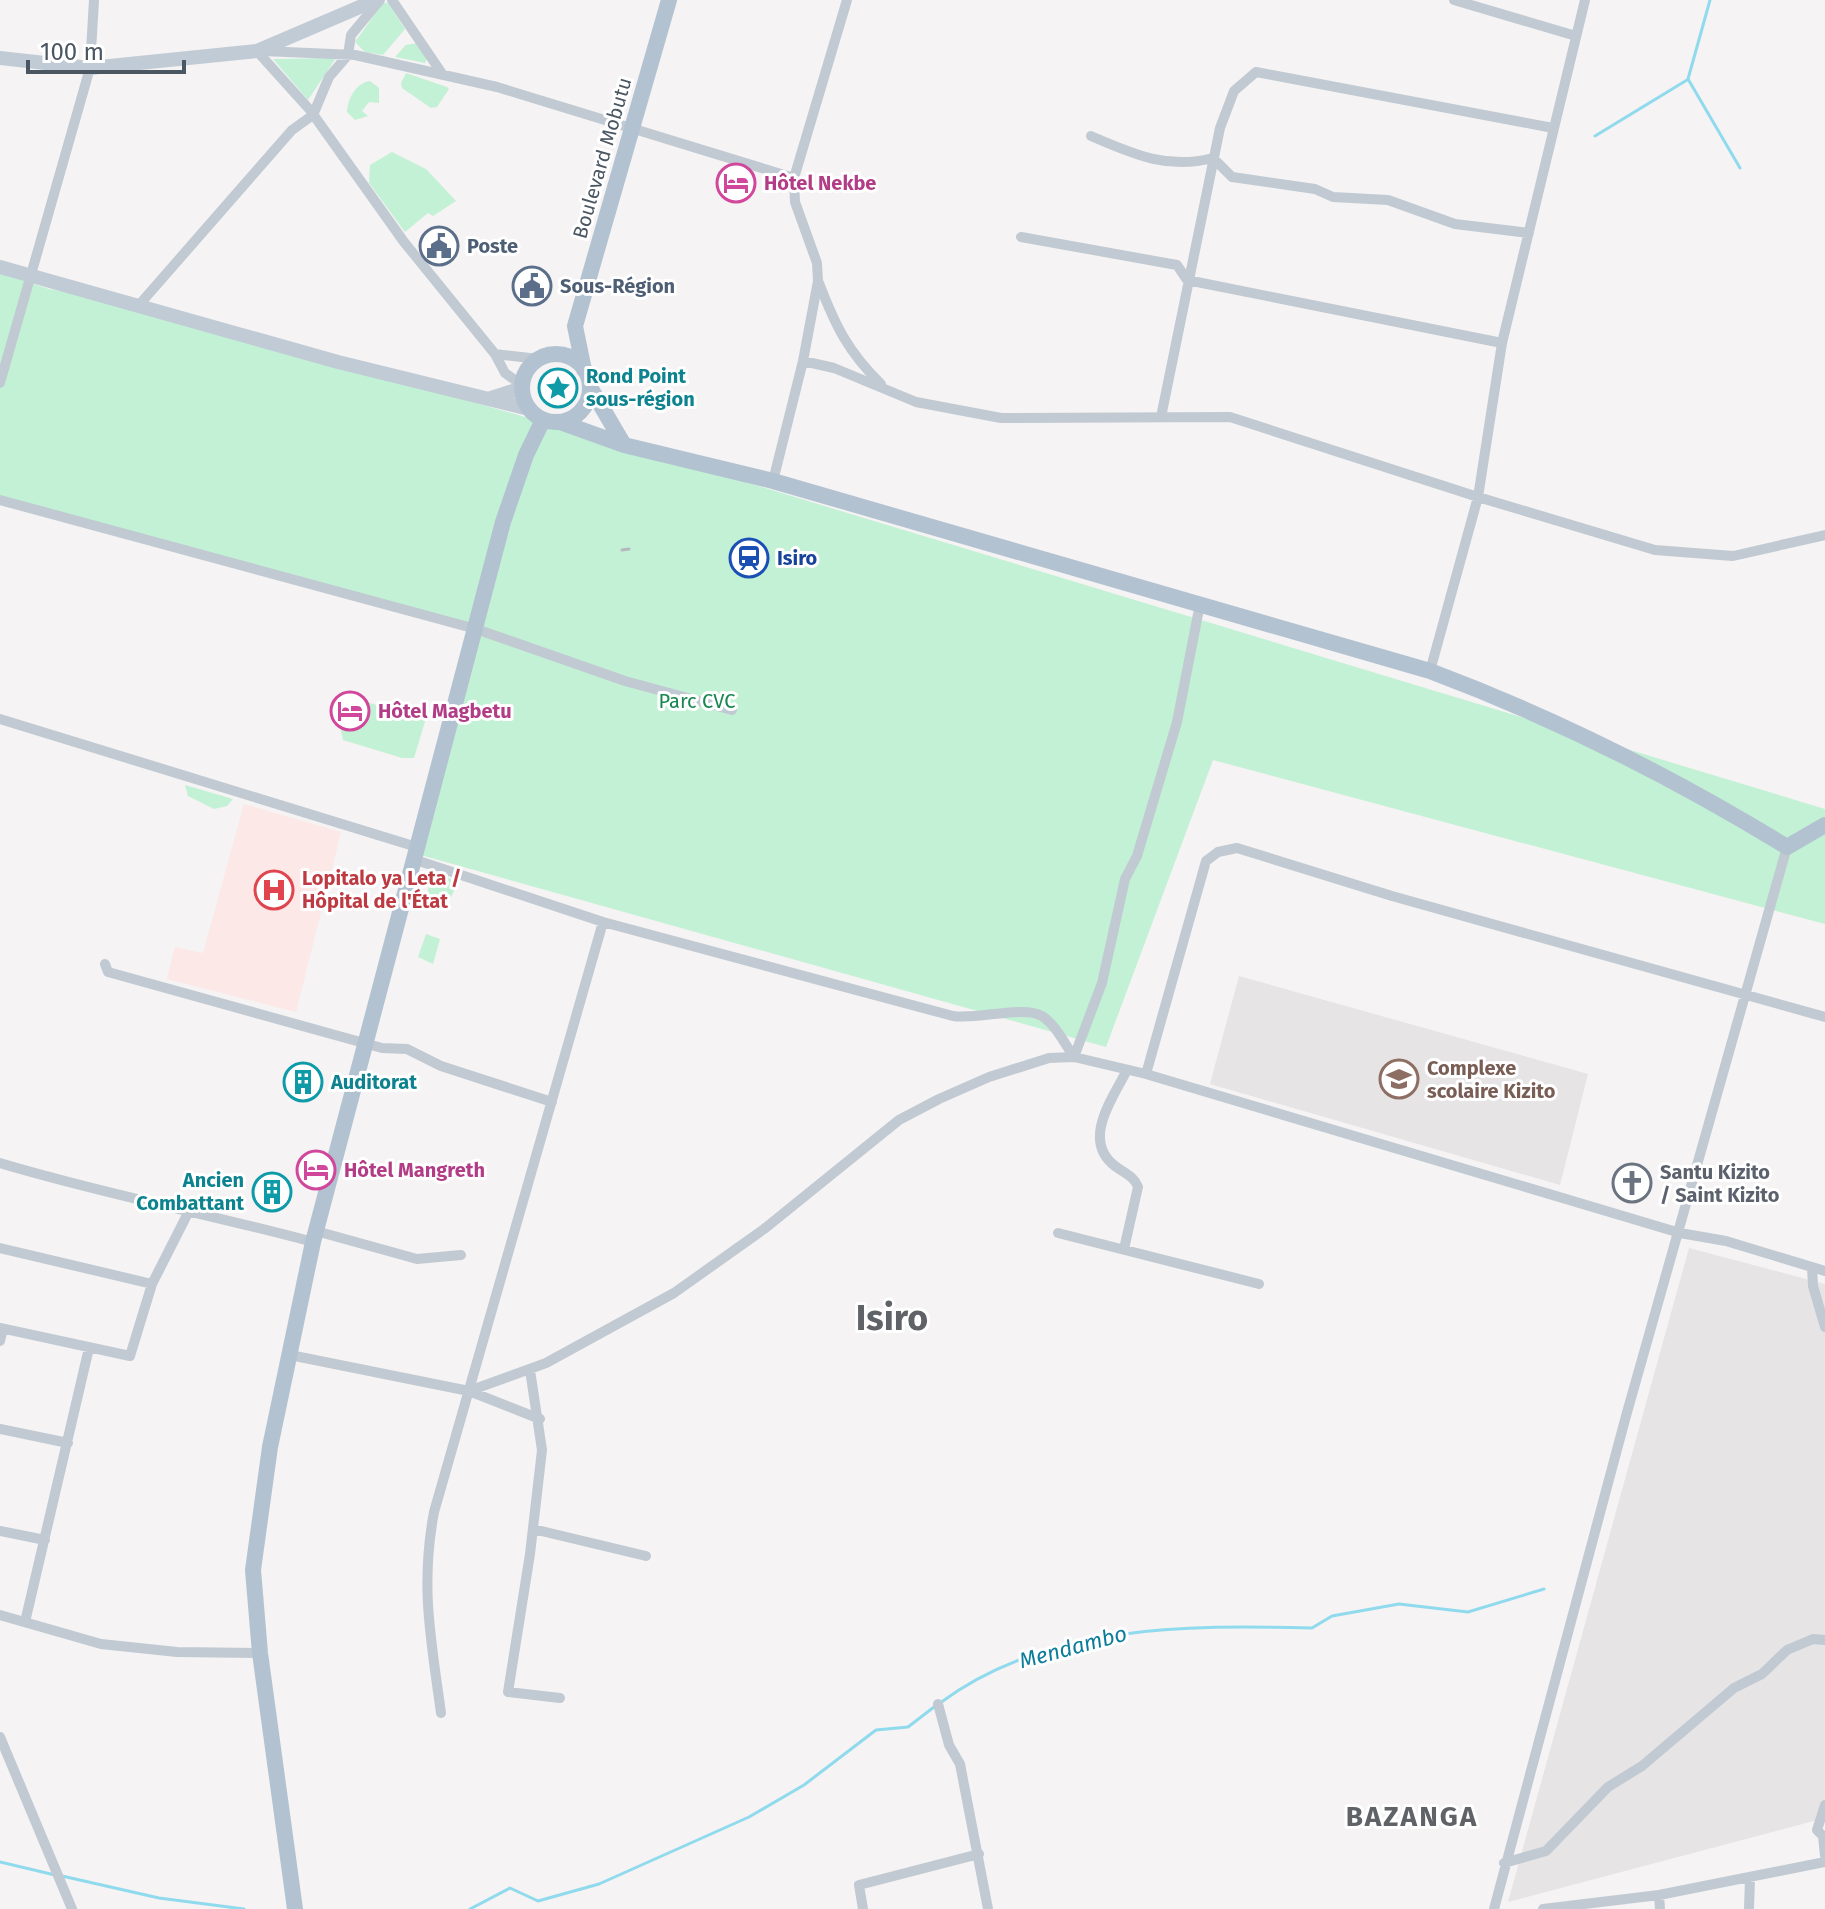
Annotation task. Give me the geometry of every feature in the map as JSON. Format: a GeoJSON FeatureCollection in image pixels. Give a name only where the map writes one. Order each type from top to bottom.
{"type":"FeatureCollection","features":[{"type":"Feature","properties":{"kind":"main road"},"geometry":{"type":"LineString","coordinates":[[0,58],[90,68],[257,51],[378,0]]}},
{"type":"Feature","properties":{"kind":"main road","name":"Boulevard Mobutu"},"geometry":{"type":"LineString","coordinates":[[575,326],[669,0]]}},
{"type":"Feature","properties":{"kind":"main road"},"geometry":{"type":"LineString","coordinates":[[0,267],[338,362],[529,409],[552,421],[624,445],[773,481],[1430,671],[1514,702],[1590,738],[1691,789],[1787,847],[1825,825]]}},
{"type":"Feature","properties":{"kind":"main road"},"geometry":{"type":"LineString","coordinates":[[529,409],[522,386],[527,371],[575,326]]}},
{"type":"Feature","properties":{"kind":"main road"},"geometry":{"type":"LineString","coordinates":[[575,326],[590,387],[624,445]]}},
{"type":"Feature","properties":{"kind":"main road"},"geometry":{"type":"LineString","coordinates":[[543,357],[564,355],[584,370]]}},
{"type":"Feature","properties":{"kind":"main road"},"geometry":{"type":"LineString","coordinates":[[488,399],[522,386]]}},
{"type":"Feature","properties":{"kind":"main road"},"geometry":{"type":"LineString","coordinates":[[295,1909],[260,1653],[253,1570],[270,1447],[314,1237],[418,854],[503,522],[526,455],[552,421],[582,410],[590,387]]}},
{"type":"Feature","properties":{"kind":"street"},"geometry":{"type":"LineString","coordinates":[[0,383],[90,68],[94,0]]}},
{"type":"Feature","properties":{"kind":"street"},"geometry":{"type":"LineString","coordinates":[[139,305],[292,130],[313,115],[329,77],[348,55],[351,35],[378,0]]}},
{"type":"Feature","properties":{"kind":"street"},"geometry":{"type":"LineString","coordinates":[[392,0],[443,75]]}},
{"type":"Feature","properties":{"kind":"street"},"geometry":{"type":"LineString","coordinates":[[773,481],[803,361],[818,281],[817,263],[795,202],[794,178],[847,0]]}},
{"type":"Feature","properties":{"kind":"street"},"geometry":{"type":"LineString","coordinates":[[1454,0],[1576,36]]}},
{"type":"Feature","properties":{"kind":"street"},"geometry":{"type":"LineString","coordinates":[[1430,671],[1478,497],[1502,343],[1585,0]]}},
{"type":"Feature","properties":{"kind":"street"},"geometry":{"type":"LineString","coordinates":[[257,51],[348,55],[443,75],[632,126],[794,178]]}},
{"type":"Feature","properties":{"kind":"street"},"geometry":{"type":"LineString","coordinates":[[257,51],[313,115],[404,242],[495,354],[505,373],[522,386]]}},
{"type":"Feature","properties":{"kind":"street"},"geometry":{"type":"LineString","coordinates":[[1161,417],[1213,158],[1234,91],[1256,72],[1553,128]]}},
{"type":"Feature","properties":{"kind":"street"},"geometry":{"type":"LineString","coordinates":[[1091,136],[1156,161],[1186,165],[1213,158]]}},
{"type":"Feature","properties":{"kind":"street"},"geometry":{"type":"LineString","coordinates":[[1213,158],[1232,177],[1315,189],[1333,197],[1388,200],[1455,224],[1529,233]]}},
{"type":"Feature","properties":{"kind":"street"},"geometry":{"type":"LineString","coordinates":[[1021,237],[1177,265],[1187,280],[1502,343]]}},
{"type":"Feature","properties":{"kind":"street"},"geometry":{"type":"LineString","coordinates":[[818,281],[834,322],[854,358],[884,387]]}},
{"type":"Feature","properties":{"kind":"street"},"geometry":{"type":"LineString","coordinates":[[495,354],[543,357]]}},
{"type":"Feature","properties":{"kind":"street"},"geometry":{"type":"LineString","coordinates":[[803,361],[884,387],[916,402],[1001,418],[1230,417],[1655,550],[1733,556],[1825,535]]}},
{"type":"Feature","properties":{"kind":"street"},"geometry":{"type":"LineString","coordinates":[[0,500],[476,629],[625,681],[732,710]]}},
{"type":"Feature","properties":{"kind":"street"},"geometry":{"type":"LineString","coordinates":[[1074,1057],[1102,983],[1125,879],[1137,856],[1177,722],[1200,604]]}},
{"type":"Feature","properties":{"kind":"street"},"geometry":{"type":"LineString","coordinates":[[0,719],[418,854],[603,922],[953,1016],[967,1018],[1032,1012],[1053,1025],[1074,1057]]}},
{"type":"Feature","properties":{"kind":"street"},"geometry":{"type":"LineString","coordinates":[[1494,1909],[1504,1863],[1787,847]]}},
{"type":"Feature","properties":{"kind":"street"},"geometry":{"type":"LineString","coordinates":[[1146,1074],[1206,861],[1218,852],[1237,848],[1392,896],[1825,1017]]}},
{"type":"Feature","properties":{"kind":"street"},"geometry":{"type":"LineString","coordinates":[[441,1713],[426,1596],[425,1559],[434,1512],[603,922]]}},
{"type":"Feature","properties":{"kind":"street"},"geometry":{"type":"LineString","coordinates":[[105,964],[108,972],[367,1043],[407,1049],[441,1066],[552,1102]]}},
{"type":"Feature","properties":{"kind":"street"},"geometry":{"type":"LineString","coordinates":[[469,1391],[530,1370],[674,1293],[764,1229],[899,1120],[989,1077],[1049,1058],[1074,1057],[1146,1074],[1680,1233],[1726,1241],[1825,1271]]}},
{"type":"Feature","properties":{"kind":"street"},"geometry":{"type":"LineString","coordinates":[[1124,1249],[1138,1187],[1132,1177],[1104,1156],[1099,1134],[1102,1120],[1127,1070]]}},
{"type":"Feature","properties":{"kind":"street"},"geometry":{"type":"LineString","coordinates":[[0,1163],[77,1186],[417,1259],[461,1255]]}},
{"type":"Feature","properties":{"kind":"street"},"geometry":{"type":"LineString","coordinates":[[0,1341],[2,1328],[130,1356],[152,1284],[190,1209]]}},
{"type":"Feature","properties":{"kind":"street"},"geometry":{"type":"LineString","coordinates":[[1058,1233],[1259,1284]]}},
{"type":"Feature","properties":{"kind":"street"},"geometry":{"type":"LineString","coordinates":[[0,1248],[152,1284]]}},
{"type":"Feature","properties":{"kind":"street"},"geometry":{"type":"LineString","coordinates":[[1812,1267],[1813,1286],[1825,1327]]}},
{"type":"Feature","properties":{"kind":"street"},"geometry":{"type":"LineString","coordinates":[[25,1622],[89,1348]]}},
{"type":"Feature","properties":{"kind":"street"},"geometry":{"type":"LineString","coordinates":[[290,1355],[469,1391],[540,1419]]}},
{"type":"Feature","properties":{"kind":"street"},"geometry":{"type":"LineString","coordinates":[[530,1370],[540,1419],[542,1450],[508,1692],[560,1698]]}},
{"type":"Feature","properties":{"kind":"street"},"geometry":{"type":"LineString","coordinates":[[0,1429],[68,1443]]}},
{"type":"Feature","properties":{"kind":"street"},"geometry":{"type":"LineString","coordinates":[[533,1529],[646,1556]]}},
{"type":"Feature","properties":{"kind":"street"},"geometry":{"type":"LineString","coordinates":[[0,1531],[45,1540]]}},
{"type":"Feature","properties":{"kind":"street"},"geometry":{"type":"LineString","coordinates":[[0,1615],[101,1644],[177,1652],[260,1653]]}},
{"type":"Feature","properties":{"kind":"street"},"geometry":{"type":"LineString","coordinates":[[1504,1863],[1546,1851],[1608,1787],[1642,1766],[1734,1688],[1762,1674],[1787,1650],[1813,1639],[1825,1640]]}},
{"type":"Feature","properties":{"kind":"street"},"geometry":{"type":"LineString","coordinates":[[938,1704],[949,1745],[960,1764],[988,1909]]}},
{"type":"Feature","properties":{"kind":"street"},"geometry":{"type":"LineString","coordinates":[[0,1737],[72,1909]]}},
{"type":"Feature","properties":{"kind":"street"},"geometry":{"type":"LineString","coordinates":[[1543,1909],[1659,1895],[1750,1878],[1825,1859],[1823,1836],[1817,1830],[1825,1805]]}},
{"type":"Feature","properties":{"kind":"street"},"geometry":{"type":"LineString","coordinates":[[863,1909],[859,1885],[979,1854]]}},
{"type":"Feature","properties":{"kind":"street"},"geometry":{"type":"LineString","coordinates":[[1749,1909],[1750,1878]]}},
{"type":"Feature","properties":{"kind":"street"},"geometry":{"type":"LineString","coordinates":[[1659,1895],[1660,1909]]}},
{"type":"Feature","properties":{"kind":"shaded area","name":"Lopitalo ya Leta / Hôpital de l'État"},"geometry":{"type":"Polygon","coordinates":[[[244,804],[341,832],[296,1012],[167,979],[175,947],[203,953],[244,804]]]}},
{"type":"Feature","properties":{"kind":"shaded area","name":"Complexe scolaire Kizito"},"geometry":{"type":"Polygon","coordinates":[[[1239,976],[1588,1074],[1560,1185],[1210,1084],[1239,976]]]}},
{"type":"Feature","properties":{"kind":"shaded area"},"geometry":{"type":"Polygon","coordinates":[[[1689,1248],[1825,1284],[1825,1818],[1508,1902],[1689,1248]]]}},
{"type":"Feature","properties":{"kind":"green space"},"geometry":{"type":"Polygon","coordinates":[[[383,3],[388,3],[405,29],[383,55],[365,52],[355,42],[383,3]]]}},
{"type":"Feature","properties":{"kind":"green space"},"geometry":{"type":"Polygon","coordinates":[[[418,43],[427,58],[425,63],[395,57],[406,45],[418,43]]]}},
{"type":"Feature","properties":{"kind":"green space"},"geometry":{"type":"Polygon","coordinates":[[[336,58],[308,100],[273,59],[336,58]]]}},
{"type":"Feature","properties":{"kind":"green space"},"geometry":{"type":"Polygon","coordinates":[[[406,73],[449,89],[437,107],[431,108],[402,88],[406,73]]]}},
{"type":"Feature","properties":{"kind":"green space"},"geometry":{"type":"Polygon","coordinates":[[[370,81],[379,88],[379,103],[369,102],[362,111],[368,116],[355,120],[347,112],[349,102],[357,88],[370,81]]]}},
{"type":"Feature","properties":{"kind":"green space"},"geometry":{"type":"Polygon","coordinates":[[[392,152],[426,169],[456,201],[433,216],[428,213],[405,232],[369,183],[370,165],[392,152]]]}},
{"type":"Feature","properties":{"kind":"green space","name":"Parc CVC"},"geometry":{"type":"Polygon","coordinates":[[[0,273],[49,289],[139,305],[656,455],[1825,809],[1825,924],[1213,760],[1106,1047],[410,852],[476,629],[0,502],[0,273]]]}},
{"type":"Feature","properties":{"kind":"green space"},"geometry":{"type":"Polygon","coordinates":[[[351,698],[426,718],[414,758],[402,758],[343,740],[341,731],[351,698]]]}},
{"type":"Feature","properties":{"kind":"green space"},"geometry":{"type":"Polygon","coordinates":[[[185,785],[233,799],[227,806],[214,809],[188,796],[185,785]]]}},
{"type":"Feature","properties":{"kind":"green space"},"geometry":{"type":"Polygon","coordinates":[[[433,872],[451,879],[456,887],[450,899],[439,905],[426,897],[433,872]]]}},
{"type":"Feature","properties":{"kind":"green space"},"geometry":{"type":"Polygon","coordinates":[[[426,934],[440,939],[433,964],[418,957],[426,934]]]}},
{"type":"Feature","properties":{"kind":"waterway"},"geometry":{"type":"LineString","coordinates":[[1710,0],[1688,79],[1740,168]]}},
{"type":"Feature","properties":{"kind":"waterway"},"geometry":{"type":"LineString","coordinates":[[1595,136],[1687,80]]}},
{"type":"Feature","properties":{"kind":"waterway","name":"Mendambo"},"geometry":{"type":"LineString","coordinates":[[940,1703],[981,1677],[1025,1658],[1071,1644],[1118,1635],[1216,1627],[1312,1628],[1332,1616],[1399,1604],[1468,1612],[1544,1589]]}},
{"type":"Feature","properties":{"kind":"waterway","name":"Mendambo"},"geometry":{"type":"LineString","coordinates":[[470,1909],[510,1888],[538,1901],[599,1884],[749,1817],[804,1785],[876,1730],[908,1727],[934,1707]]}},
{"type":"Feature","properties":{"kind":"waterway","name":"Mendambo"},"geometry":{"type":"LineString","coordinates":[[0,1862],[55,1875]]}},
{"type":"Feature","properties":{"kind":"waterway","name":"Mendambo"},"geometry":{"type":"LineString","coordinates":[[62,1876],[159,1898],[244,1909]]}},
{"type":"Feature","properties":{"kind":"railway"},"geometry":{"type":"LineString","coordinates":[[622,550],[629,549]]}},
{"type":"Feature","properties":{"kind":"place","name":"Hôtel Nekbe"},"geometry":{"type":"Point","coordinates":[736,183]}},
{"type":"Feature","properties":{"kind":"place","name":"Poste"},"geometry":{"type":"Point","coordinates":[439,246]}},
{"type":"Feature","properties":{"kind":"place","name":"Sous-Région"},"geometry":{"type":"Point","coordinates":[532,286]}},
{"type":"Feature","properties":{"kind":"place","name":"Rond Point sous-région"},"geometry":{"type":"Point","coordinates":[558,388]}},
{"type":"Feature","properties":{"kind":"place","name":"Isiro"},"geometry":{"type":"Point","coordinates":[749,558]}},
{"type":"Feature","properties":{"kind":"place","name":"Hôtel Magbetu"},"geometry":{"type":"Point","coordinates":[350,711]}},
{"type":"Feature","properties":{"kind":"place","name":"Lopitalo ya Leta / Hôpital de l'État"},"geometry":{"type":"Point","coordinates":[274,890]}},
{"type":"Feature","properties":{"kind":"place","name":"Complexe scolaire Kizito"},"geometry":{"type":"Point","coordinates":[1399,1079]}},
{"type":"Feature","properties":{"kind":"place","name":"Auditorat"},"geometry":{"type":"Point","coordinates":[303,1082]}},
{"type":"Feature","properties":{"kind":"place","name":"Hôtel Mangreth"},"geometry":{"type":"Point","coordinates":[316,1170]}},
{"type":"Feature","properties":{"kind":"place","name":"Santu Kizito / Saint Kizito"},"geometry":{"type":"Point","coordinates":[1632,1183]}},
{"type":"Feature","properties":{"kind":"place","name":"Ancien Combattant"},"geometry":{"type":"Point","coordinates":[272,1192]}},
{"type":"Feature","properties":{"kind":"district","name":"Isiro"},"geometry":{"type":"Point","coordinates":[892,1318]}},
{"type":"Feature","properties":{"kind":"district","name":"BAZANGA"},"geometry":{"type":"Point","coordinates":[1412,1816]}}]}
